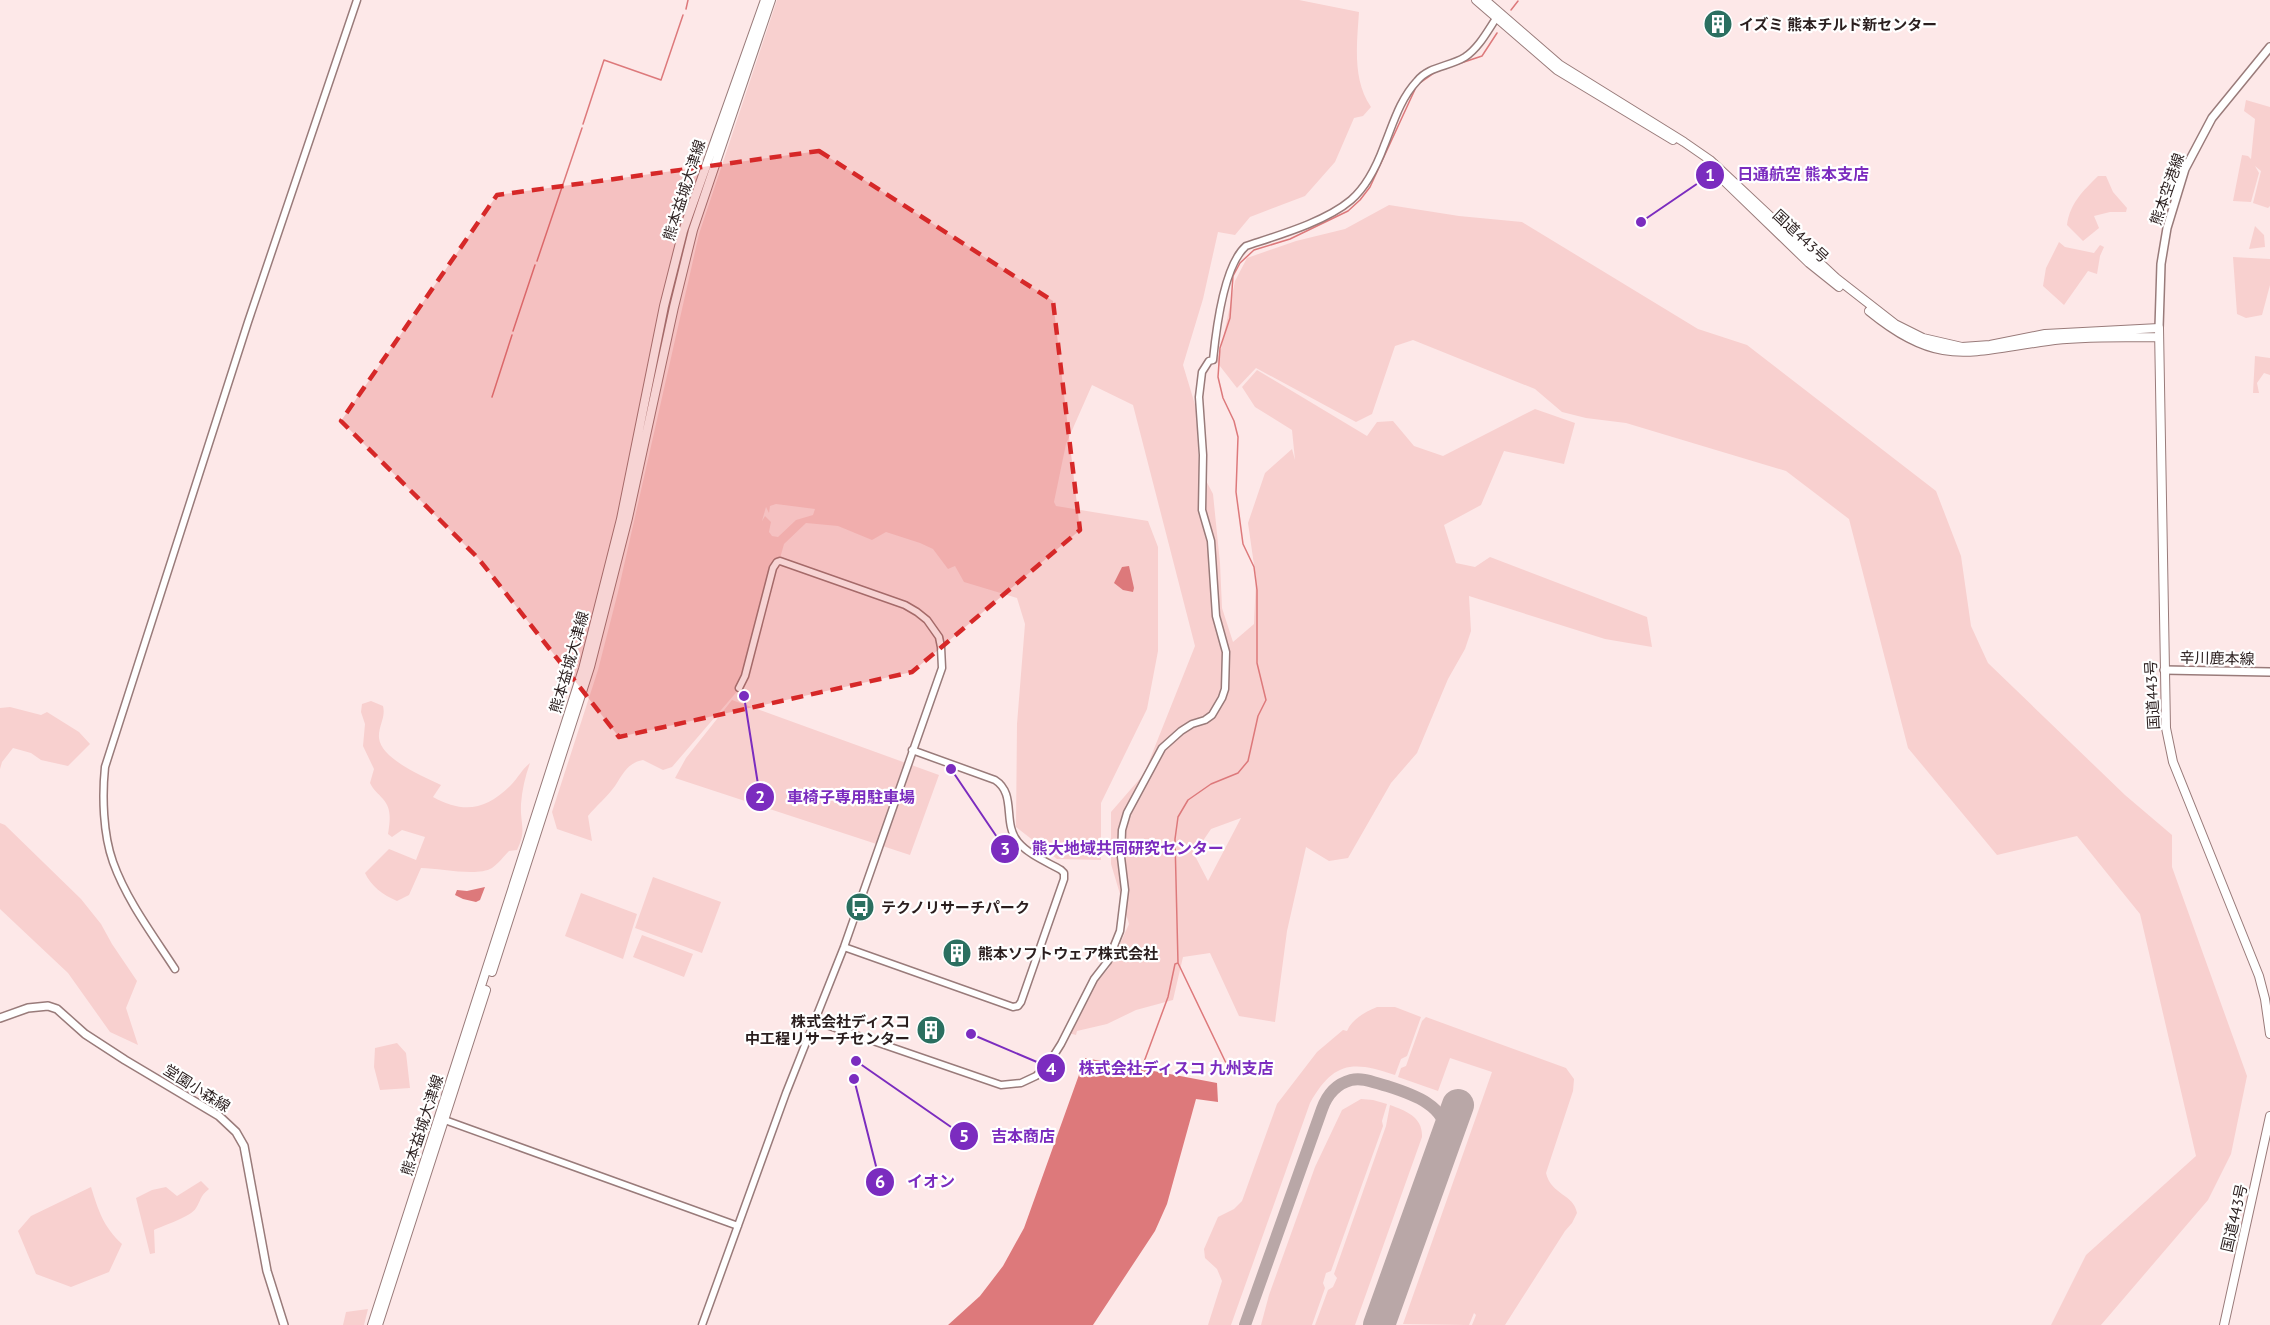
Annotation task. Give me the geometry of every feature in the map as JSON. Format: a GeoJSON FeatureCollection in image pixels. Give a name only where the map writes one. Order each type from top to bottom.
{"type":"FeatureCollection","features":[{"type":"Feature","properties":{"kind":"main road","name":"熊本益城大津線"},"geometry":{"type":"LineString","coordinates":[[378,1325],[440,1118],[583,669],[621,519],[664,306],[683,231],[765,0]]}},
{"type":"Feature","properties":{"kind":"main road","name":"熊本益城大津線"},"geometry":{"type":"LineString","coordinates":[[372,1325],[590,667],[628,518],[693,230],[771,0]]}},
{"type":"Feature","properties":{"kind":"main road","name":"国道443号"},"geometry":{"type":"LineString","coordinates":[[1476,0],[1498,16],[1557,70],[1681,145],[1706,164],[1809,263],[1892,329],[1920,344],[1961,353],[2073,339],[2159,332],[2166,728],[2173,762],[2259,976],[2270,1034]]}},
{"type":"Feature","properties":{"kind":"main road","name":"国道443号"},"geometry":{"type":"LineString","coordinates":[[1485,0],[1498,16]]}},
{"type":"Feature","properties":{"kind":"main road","name":"熊本空港線"},"geometry":{"type":"LineString","coordinates":[[2159,332],[2161,264],[2167,228],[2185,169],[2212,118],[2270,47]]}},
{"type":"Feature","properties":{"kind":"main road","name":"辛川鹿本線"},"geometry":{"type":"LineString","coordinates":[[2164,670],[2270,672]]}},
{"type":"Feature","properties":{"kind":"main road","name":"堂園小森線"},"geometry":{"type":"LineString","coordinates":[[0,1018],[28,1008],[48,1006],[57,1009],[85,1034],[219,1116],[236,1132],[244,1146],[267,1271],[284,1325]]}},
{"type":"Feature","properties":{"kind":"main road","name":"国道443号"},"geometry":{"type":"LineString","coordinates":[[2224,1325],[2270,1116]]}},
{"type":"Feature","properties":{"kind":"street"},"geometry":{"type":"LineString","coordinates":[[175,969],[132,902],[113,861],[105,816],[103,783],[105,766],[248,322],[357,0]]}},
{"type":"Feature","properties":{"kind":"street"},"geometry":{"type":"LineString","coordinates":[[816,1021],[1001,1085],[1021,1083],[1036,1076],[1055,1054],[1094,979],[1108,961],[1120,931],[1125,890],[1122,830],[1127,813],[1162,748],[1181,731],[1212,715],[1225,689],[1226,652],[1216,616],[1211,541],[1202,510],[1203,455],[1199,397],[1202,372],[1209,361],[1213,360],[1217,325],[1232,266],[1240,251],[1246,246],[1337,210],[1352,199],[1365,184],[1384,146],[1392,123],[1415,83],[1425,73],[1464,57],[1479,43],[1498,16]]}},
{"type":"Feature","properties":{"kind":"street"},"geometry":{"type":"LineString","coordinates":[[702,1325],[786,1093],[844,947],[942,668],[939,637],[927,620],[905,605],[780,561],[773,568],[745,675],[739,688]]}},
{"type":"Feature","properties":{"kind":"street"},"geometry":{"type":"LineString","coordinates":[[844,947],[1013,1007],[1018,1006],[1057,901],[1064,873],[1027,851],[1017,841],[1011,828],[1007,791],[1002,785],[995,780],[912,750]]}},
{"type":"Feature","properties":{"kind":"street"},"geometry":{"type":"LineString","coordinates":[[440,1118],[738,1226]]}},
{"type":"Feature","properties":{"kind":"highlighted area"},"geometry":{"type":"Polygon","coordinates":[[[819,151],[1053,301],[1080,530],[912,672],[619,737],[478,558],[341,421],[497,195],[819,151]]]}},
{"type":"Feature","properties":{"kind":"shaded area"},"geometry":{"type":"Polygon","coordinates":[[[777,0],[1299,0],[1359,12],[1358,73],[1371,107],[1363,116],[1354,118],[1335,162],[1305,196],[1250,217],[1235,235],[1218,232],[1203,299],[1183,365],[1196,408],[1199,467],[1213,494],[1222,608],[1233,642],[1254,624],[1256,579],[1248,523],[1265,473],[1292,449],[1295,460],[1292,430],[1255,407],[1242,387],[1257,370],[1367,436],[1377,422],[1393,421],[1414,446],[1443,456],[1535,409],[1575,423],[1564,464],[1504,451],[1481,505],[1444,525],[1456,563],[1475,567],[1490,557],[1647,617],[1652,647],[1605,639],[1469,596],[1471,631],[1417,753],[1391,783],[1348,858],[1329,861],[1306,847],[1287,931],[1275,1022],[1239,1016],[1210,953],[1183,957],[1173,1000],[1136,1010],[1107,1024],[1077,1031],[1076,1035],[1068,1033],[1093,986],[1109,968],[1129,924],[1111,864],[1111,812],[1144,774],[1195,646],[1133,405],[1092,385],[1066,444],[1054,502],[1056,506],[1148,521],[1158,547],[1158,651],[1147,709],[1101,803],[1101,860],[1057,859],[1016,827],[1017,724],[1025,624],[1017,598],[964,582],[955,566],[948,569],[933,549],[920,543],[886,532],[872,540],[838,526],[806,523],[784,544],[746,681],[672,767],[663,770],[643,760],[626,770],[612,790],[588,816],[592,841],[557,829],[552,812],[598,670],[618,592],[699,234],[777,0]],[[776,504],[770,506],[769,513],[766,507],[762,521],[765,516],[771,522],[769,532],[772,536],[778,537],[796,520],[813,515],[815,509],[776,504]],[[1241,818],[1211,829],[1194,854],[1208,881],[1241,818]]]}},
{"type":"Feature","properties":{"kind":"shaded area"},"geometry":{"type":"Polygon","coordinates":[[[2246,100],[2270,107],[2270,206],[2268,208],[2253,203],[2261,171],[2255,166],[2259,173],[2251,202],[2233,201],[2242,155],[2251,159],[2255,119],[2244,111],[2246,100]]]}},
{"type":"Feature","properties":{"kind":"shaded area"},"geometry":{"type":"Polygon","coordinates":[[[2098,176],[2106,176],[2113,192],[2127,208],[2126,212],[2110,212],[2094,216],[2099,228],[2083,241],[2067,225],[2071,210],[2078,198],[2098,176]]]}},
{"type":"Feature","properties":{"kind":"shaded area"},"geometry":{"type":"Polygon","coordinates":[[[1389,205],[1459,216],[1522,222],[1698,329],[1747,345],[1936,491],[1961,556],[1971,626],[1988,663],[2125,795],[2172,835],[2172,867],[2247,1076],[2231,1154],[2208,1200],[2101,1325],[2051,1325],[2086,1255],[2196,1156],[2140,914],[2077,836],[1997,855],[1908,748],[1849,519],[1786,471],[1626,423],[1586,418],[1562,412],[1535,389],[1413,340],[1395,346],[1372,414],[1356,422],[1256,368],[1237,388],[1216,361],[1221,349],[1235,281],[1247,258],[1296,241],[1345,229],[1389,205]]]}},
{"type":"Feature","properties":{"kind":"shaded area"},"geometry":{"type":"Polygon","coordinates":[[[2255,226],[2264,235],[2265,247],[2249,249],[2255,226]]]}},
{"type":"Feature","properties":{"kind":"shaded area"},"geometry":{"type":"Polygon","coordinates":[[[2059,242],[2065,247],[2094,253],[2100,245],[2104,247],[2097,274],[2088,271],[2064,305],[2043,286],[2046,268],[2059,242]]]}},
{"type":"Feature","properties":{"kind":"shaded area"},"geometry":{"type":"Polygon","coordinates":[[[2233,257],[2270,259],[2270,285],[2262,315],[2246,318],[2237,314],[2233,257]]]}},
{"type":"Feature","properties":{"kind":"shaded area"},"geometry":{"type":"Polygon","coordinates":[[[2255,356],[2270,358],[2270,375],[2264,373],[2257,383],[2259,393],[2253,393],[2255,356]]]}},
{"type":"Feature","properties":{"kind":"shaded area"},"geometry":{"type":"Polygon","coordinates":[[[1129,566],[1133,592],[1123,590],[1114,583],[1122,567],[1129,566]]]}},
{"type":"Feature","properties":{"kind":"shaded area"},"geometry":{"type":"Polygon","coordinates":[[[732,700],[939,775],[910,855],[675,778],[686,758],[732,700]]]}},
{"type":"Feature","properties":{"kind":"shaded area"},"geometry":{"type":"Polygon","coordinates":[[[371,701],[383,706],[384,714],[379,738],[387,753],[404,766],[441,785],[433,797],[444,802],[455,806],[474,807],[493,800],[511,785],[530,763],[522,794],[522,832],[517,850],[509,851],[492,868],[485,871],[421,868],[409,895],[397,901],[374,886],[365,873],[389,849],[416,860],[425,837],[402,830],[392,837],[388,834],[389,811],[386,803],[370,783],[374,769],[363,746],[365,724],[361,712],[362,704],[371,701]]]}},
{"type":"Feature","properties":{"kind":"shaded area"},"geometry":{"type":"Polygon","coordinates":[[[10,707],[41,715],[47,712],[79,732],[90,744],[68,766],[41,760],[31,753],[13,748],[2,762],[0,769],[0,708],[10,707]]]}},
{"type":"Feature","properties":{"kind":"shaded area"},"geometry":{"type":"Polygon","coordinates":[[[0,823],[5,825],[81,899],[101,924],[137,981],[126,1008],[138,1045],[110,1032],[68,973],[0,909],[0,823]]]}},
{"type":"Feature","properties":{"kind":"shaded area"},"geometry":{"type":"Polygon","coordinates":[[[653,877],[721,902],[702,953],[635,928],[653,877]]]}},
{"type":"Feature","properties":{"kind":"shaded area"},"geometry":{"type":"Polygon","coordinates":[[[485,887],[480,900],[476,902],[455,895],[457,890],[467,891],[485,887]]]}},
{"type":"Feature","properties":{"kind":"shaded area"},"geometry":{"type":"Polygon","coordinates":[[[581,893],[637,914],[623,959],[565,936],[581,893]]]}},
{"type":"Feature","properties":{"kind":"shaded area"},"geometry":{"type":"Polygon","coordinates":[[[642,935],[693,954],[684,977],[633,957],[642,935]]]}},
{"type":"Feature","properties":{"kind":"shaded area"},"geometry":{"type":"Polygon","coordinates":[[[1377,1007],[1395,1007],[1421,1017],[1407,1056],[1401,1059],[1395,1075],[1355,1066],[1336,1072],[1318,1089],[1310,1103],[1231,1325],[1208,1325],[1222,1281],[1217,1269],[1205,1258],[1204,1249],[1218,1217],[1234,1209],[1242,1201],[1277,1104],[1317,1052],[1343,1030],[1347,1031],[1359,1016],[1377,1007]]]}},
{"type":"Feature","properties":{"kind":"shaded area"},"geometry":{"type":"Polygon","coordinates":[[[1426,1017],[1566,1068],[1574,1079],[1573,1091],[1546,1173],[1553,1186],[1572,1202],[1577,1213],[1505,1325],[1472,1325],[1476,1315],[1474,1313],[1469,1325],[1403,1324],[1492,1072],[1450,1058],[1438,1091],[1398,1077],[1401,1068],[1406,1066],[1422,1021],[1426,1017]]]}},
{"type":"Feature","properties":{"kind":"shaded area"},"geometry":{"type":"Polygon","coordinates":[[[397,1043],[406,1053],[410,1088],[380,1090],[374,1067],[375,1048],[397,1043]]]}},
{"type":"Feature","properties":{"kind":"shaded area"},"geometry":{"type":"Polygon","coordinates":[[[1085,1058],[1217,1083],[1218,1102],[1196,1099],[1167,1204],[1155,1231],[1093,1325],[948,1325],[980,1296],[1003,1266],[1024,1228],[1085,1058]]]}},
{"type":"Feature","properties":{"kind":"shaded area"},"geometry":{"type":"Polygon","coordinates":[[[1361,1099],[1387,1104],[1382,1121],[1383,1126],[1331,1271],[1326,1273],[1323,1283],[1325,1288],[1312,1325],[1261,1325],[1269,1295],[1315,1167],[1342,1110],[1361,1099]]]}},
{"type":"Feature","properties":{"kind":"shaded area"},"geometry":{"type":"Polygon","coordinates":[[[1390,1105],[1407,1112],[1417,1120],[1422,1130],[1422,1137],[1355,1325],[1315,1325],[1328,1290],[1333,1287],[1337,1278],[1334,1274],[1386,1126],[1390,1105]]]}},
{"type":"Feature","properties":{"kind":"shaded area"},"geometry":{"type":"Polygon","coordinates":[[[201,1181],[209,1189],[202,1196],[196,1208],[183,1218],[154,1230],[155,1253],[150,1254],[136,1198],[152,1190],[166,1187],[177,1196],[201,1181]]]}},
{"type":"Feature","properties":{"kind":"shaded area"},"geometry":{"type":"Polygon","coordinates":[[[91,1187],[102,1218],[122,1244],[109,1272],[71,1287],[36,1274],[18,1231],[31,1216],[91,1187]]]}},
{"type":"Feature","properties":{"kind":"shaded area"},"geometry":{"type":"Polygon","coordinates":[[[368,1309],[364,1325],[343,1325],[346,1312],[368,1309]]]}},
{"type":"Feature","properties":{"kind":"waterway"},"geometry":{"type":"LineString","coordinates":[[686,9],[688,0]]}},
{"type":"Feature","properties":{"kind":"waterway"},"geometry":{"type":"LineString","coordinates":[[1511,10],[1518,1]]}},
{"type":"Feature","properties":{"kind":"waterway"},"geometry":{"type":"LineString","coordinates":[[583,124],[604,60],[661,80],[683,15]]}},
{"type":"Feature","properties":{"kind":"waterway"},"geometry":{"type":"LineString","coordinates":[[1455,65],[1482,56],[1497,33]]}},
{"type":"Feature","properties":{"kind":"waterway"},"geometry":{"type":"LineString","coordinates":[[1226,1063],[1178,963],[1175,839],[1178,817],[1188,800],[1211,784],[1238,773],[1248,761],[1258,716],[1266,700],[1257,663],[1257,590],[1254,567],[1243,544],[1236,492],[1238,437],[1234,421],[1223,398],[1218,377],[1220,348],[1230,318],[1233,276],[1240,263],[1254,250],[1290,239],[1348,211],[1360,200],[1370,187],[1417,85],[1437,71]]}},
{"type":"Feature","properties":{"kind":"waterway"},"geometry":{"type":"LineString","coordinates":[[537,261],[582,128]]}},
{"type":"Feature","properties":{"kind":"waterway"},"geometry":{"type":"LineString","coordinates":[[513,331],[535,265]]}},
{"type":"Feature","properties":{"kind":"waterway"},"geometry":{"type":"LineString","coordinates":[[492,397],[512,335]]}},
{"type":"Feature","properties":{"kind":"waterway"},"geometry":{"type":"LineString","coordinates":[[1141,1070],[1168,997],[1175,964],[1178,963]]}},
{"type":"Feature","properties":{"kind":"taxiway"},"geometry":{"type":"LineString","coordinates":[[1245,1325],[1322,1109],[1333,1091],[1341,1084],[1360,1079],[1417,1097],[1435,1109],[1445,1126],[1447,1137]]}},
{"type":"Feature","properties":{"kind":"runway"},"geometry":{"type":"LineString","coordinates":[[1379,1325],[1458,1105]]}},
{"type":"Feature","properties":{"kind":"place","name":"イズミ 熊本チルド新センター"},"geometry":{"type":"Point","coordinates":[1718,24]}},
{"type":"Feature","properties":{"kind":"place","name":"日通航空 熊本支店"},"geometry":{"type":"Point","coordinates":[1641,222]}},
{"type":"Feature","properties":{"kind":"place","name":"車椅子専用駐車場"},"geometry":{"type":"Point","coordinates":[744,696]}},
{"type":"Feature","properties":{"kind":"place","name":"熊大地域共同研究センター"},"geometry":{"type":"Point","coordinates":[951,769]}},
{"type":"Feature","properties":{"kind":"place","name":"テクノリサーチパーク"},"geometry":{"type":"Point","coordinates":[860,907]}},
{"type":"Feature","properties":{"kind":"place","name":"熊本ソフトウェア株式会社"},"geometry":{"type":"Point","coordinates":[957,953]}},
{"type":"Feature","properties":{"kind":"place","name":"株式会社ディスコ 中工程リサーチセンター"},"geometry":{"type":"Point","coordinates":[931,1030]}},
{"type":"Feature","properties":{"kind":"place","name":"株式会社ディスコ 九州支店"},"geometry":{"type":"Point","coordinates":[971,1034]}},
{"type":"Feature","properties":{"kind":"place","name":"吉本商店"},"geometry":{"type":"Point","coordinates":[856,1061]}},
{"type":"Feature","properties":{"kind":"place","name":"イオン"},"geometry":{"type":"Point","coordinates":[854,1079]}}]}
